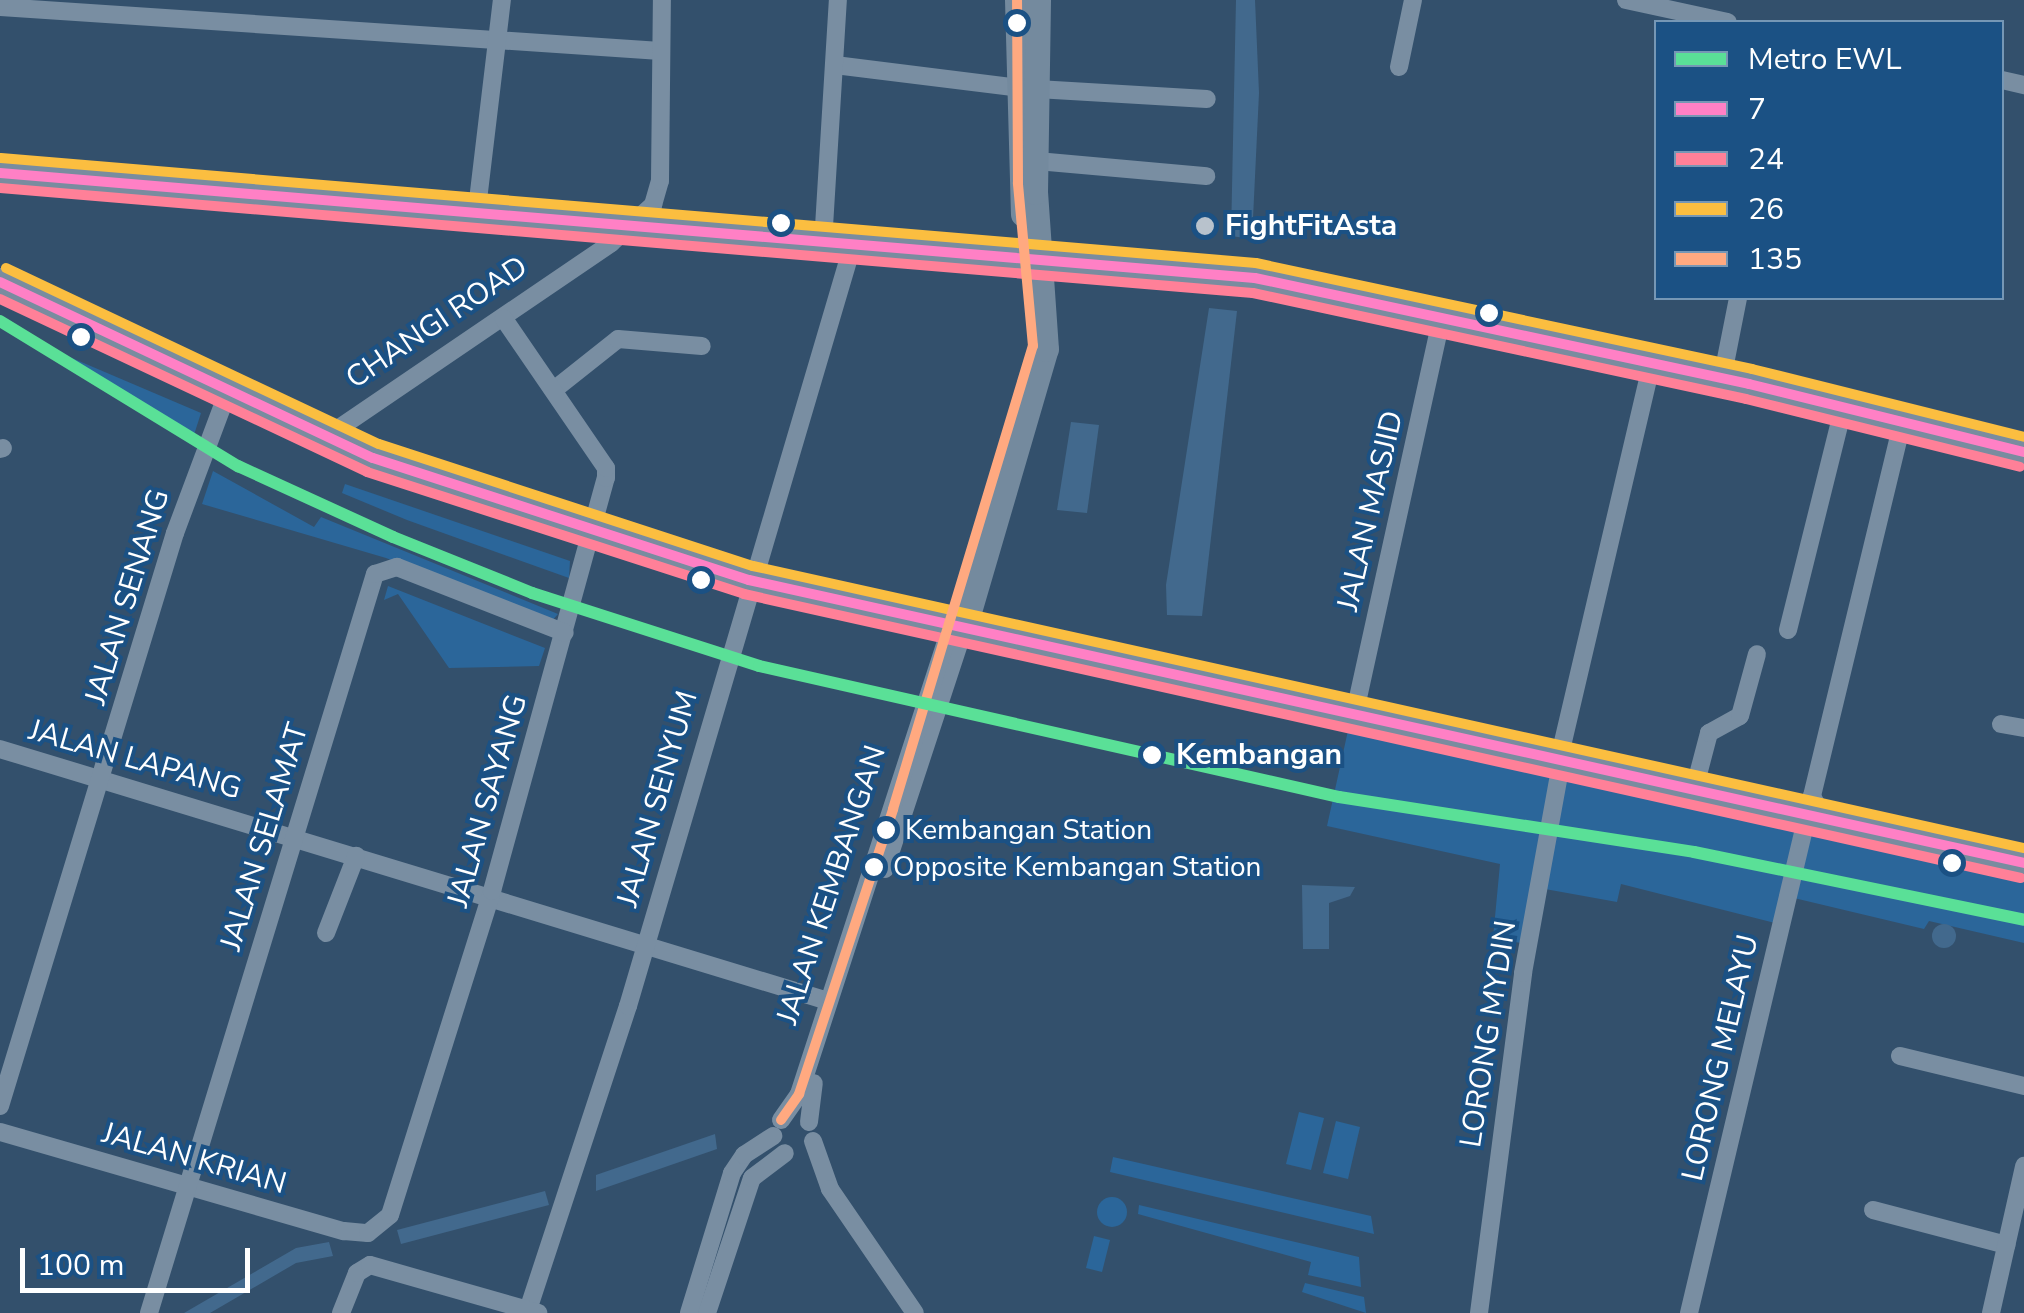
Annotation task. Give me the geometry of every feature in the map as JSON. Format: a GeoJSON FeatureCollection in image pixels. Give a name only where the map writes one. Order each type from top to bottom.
{"type":"FeatureCollection","features":[{"type":"Feature","properties":{"kind":"main road","name":"CHANGI ROAD"},"geometry":{"type":"LineString","coordinates":[[13,175],[476,217],[1255,278],[1652,363],[2024,452]]}},
{"type":"Feature","properties":{"kind":"main road"},"geometry":{"type":"LineString","coordinates":[[0,188],[13,175]]}},
{"type":"Feature","properties":{"kind":"main road"},"geometry":{"type":"LineString","coordinates":[[1,282],[227,394],[428,478],[750,580],[956,630],[1354,716],[1562,755],[1694,790],[2024,862]]}},
{"type":"Feature","properties":{"kind":"street"},"geometry":{"type":"LineString","coordinates":[[476,217],[502,0]]}},
{"type":"Feature","properties":{"kind":"street"},"geometry":{"type":"LineString","coordinates":[[632,227],[653,205],[660,182],[662,0]]}},
{"type":"Feature","properties":{"kind":"street"},"geometry":{"type":"LineString","coordinates":[[823,242],[838,0]]}},
{"type":"Feature","properties":{"kind":"street"},"geometry":{"type":"LineString","coordinates":[[1017,0],[1037,161],[1035,262]]}},
{"type":"Feature","properties":{"kind":"street"},"geometry":{"type":"LineString","coordinates":[[1035,262],[1018,183],[1038,0]]}},
{"type":"Feature","properties":{"kind":"street"},"geometry":{"type":"LineString","coordinates":[[1398,67],[1413,0]]}},
{"type":"Feature","properties":{"kind":"street"},"geometry":{"type":"LineString","coordinates":[[1626,0],[1719,20]]}},
{"type":"Feature","properties":{"kind":"street"},"geometry":{"type":"LineString","coordinates":[[0,6],[497,44],[661,51]]}},
{"type":"Feature","properties":{"kind":"street"},"geometry":{"type":"LineString","coordinates":[[835,65],[1028,88],[1207,99]]}},
{"type":"Feature","properties":{"kind":"street"},"geometry":{"type":"LineString","coordinates":[[1037,161],[1206,176]]}},
{"type":"Feature","properties":{"kind":"street","name":"CHANGI ROAD"},"geometry":{"type":"LineString","coordinates":[[326,436],[504,319],[632,227]]}},
{"type":"Feature","properties":{"kind":"street","name":"JALAN SENYUM"},"geometry":{"type":"LineString","coordinates":[[341,1313],[356,1273],[370,1265],[534,1311],[853,244]]}},
{"type":"Feature","properties":{"kind":"street","name":"JALAN KEMBANGAN"},"geometry":{"type":"LineString","coordinates":[[811,1132],[806,1110],[832,1023],[1046,350],[1035,262]]}},
{"type":"Feature","properties":{"kind":"street"},"geometry":{"type":"LineString","coordinates":[[1722,380],[1738,300]]}},
{"type":"Feature","properties":{"kind":"street","name":"JALAN SAYANG"},"geometry":{"type":"LineString","coordinates":[[374,1231],[394,1203],[490,899],[565,633],[606,468],[504,319]]}},
{"type":"Feature","properties":{"kind":"street","name":"JALAN MASJID"},"geometry":{"type":"LineString","coordinates":[[1354,716],[1442,319]]}},
{"type":"Feature","properties":{"kind":"street"},"geometry":{"type":"LineString","coordinates":[[555,389],[618,339],[702,346]]}},
{"type":"Feature","properties":{"kind":"street","name":"LORONG MYDIN"},"geometry":{"type":"LineString","coordinates":[[1479,1313],[1523,973],[1562,755],[1652,363]]}},
{"type":"Feature","properties":{"kind":"street","name":"JALAN SENANG"},"geometry":{"type":"LineString","coordinates":[[0,1106],[175,533],[227,394]]}},
{"type":"Feature","properties":{"kind":"street"},"geometry":{"type":"LineString","coordinates":[[1788,630],[1843,410]]}},
{"type":"Feature","properties":{"kind":"street","name":"LORONG MELAYU"},"geometry":{"type":"LineString","coordinates":[[1689,1313],[1816,818],[1812,796],[1902,424]]}},
{"type":"Feature","properties":{"kind":"street","name":"JALAN SELAMAT"},"geometry":{"type":"LineString","coordinates":[[149,1313],[369,588],[384,566],[565,633]]}},
{"type":"Feature","properties":{"kind":"street","name":"JALAN KEMBANGAN"},"geometry":{"type":"LineString","coordinates":[[689,1313],[732,1174],[744,1155],[777,1128],[799,1094],[956,630]]}},
{"type":"Feature","properties":{"kind":"street"},"geometry":{"type":"LineString","coordinates":[[1694,790],[1709,733],[1744,709],[1757,654]]}},
{"type":"Feature","properties":{"kind":"street"},"geometry":{"type":"LineString","coordinates":[[2001,724],[2024,728]]}},
{"type":"Feature","properties":{"kind":"street","name":"JALAN LAPANG"},"geometry":{"type":"LineString","coordinates":[[0,749],[828,1001]]}},
{"type":"Feature","properties":{"kind":"street"},"geometry":{"type":"LineString","coordinates":[[326,933],[356,856]]}},
{"type":"Feature","properties":{"kind":"street"},"geometry":{"type":"LineString","coordinates":[[1900,1056],[2024,1086]]}},
{"type":"Feature","properties":{"kind":"street"},"geometry":{"type":"LineString","coordinates":[[830,1188],[791,1154],[777,1128],[798,1116],[811,1132],[830,1188],[912,1312]]}},
{"type":"Feature","properties":{"kind":"street","name":"JALAN KRIAN"},"geometry":{"type":"LineString","coordinates":[[0,1132],[344,1232],[374,1231]]}},
{"type":"Feature","properties":{"kind":"street"},"geometry":{"type":"LineString","coordinates":[[706,1313],[752,1178],[791,1154],[811,1132]]}},
{"type":"Feature","properties":{"kind":"street"},"geometry":{"type":"LineString","coordinates":[[1992,1313],[2024,1166]]}},
{"type":"Feature","properties":{"kind":"street"},"geometry":{"type":"LineString","coordinates":[[1873,1210],[2006,1245]]}},
{"type":"Feature","properties":{"kind":"shaded area"},"geometry":{"type":"Polygon","coordinates":[[[1236,0],[1255,0],[1259,93],[1252,239],[1231,236],[1236,0]]]}},
{"type":"Feature","properties":{"kind":"shaded area"},"geometry":{"type":"Polygon","coordinates":[[[1209,308],[1237,311],[1202,616],[1167,615],[1166,585],[1209,308]]]}},
{"type":"Feature","properties":{"kind":"shaded area"},"geometry":{"type":"Polygon","coordinates":[[[39,344],[201,413],[192,441],[39,344]]]}},
{"type":"Feature","properties":{"kind":"shaded area"},"geometry":{"type":"Polygon","coordinates":[[[1071,422],[1099,425],[1087,513],[1057,510],[1071,422]]]}},
{"type":"Feature","properties":{"kind":"shaded area"},"geometry":{"type":"Polygon","coordinates":[[[213,471],[314,527],[321,517],[558,614],[551,622],[386,558],[202,504],[213,471]]]}},
{"type":"Feature","properties":{"kind":"shaded area"},"geometry":{"type":"Polygon","coordinates":[[[345,484],[570,561],[569,578],[342,493],[345,484]]]}},
{"type":"Feature","properties":{"kind":"shaded area"},"geometry":{"type":"Polygon","coordinates":[[[388,586],[545,648],[539,666],[449,668],[398,594],[384,600],[388,586]]]}},
{"type":"Feature","properties":{"kind":"shaded area"},"geometry":{"type":"Polygon","coordinates":[[[1349,726],[1552,774],[1521,943],[1493,938],[1500,864],[1327,826],[1349,726]]]}},
{"type":"Feature","properties":{"kind":"shaded area"},"geometry":{"type":"Polygon","coordinates":[[[1567,777],[1797,825],[1775,923],[1621,884],[1617,902],[1545,889],[1567,777]]]}},
{"type":"Feature","properties":{"kind":"shaded area"},"geometry":{"type":"Polygon","coordinates":[[[1811,828],[2024,873],[2024,943],[1929,921],[1924,929],[1794,898],[1811,828]]]}},
{"type":"Feature","properties":{"kind":"shaded area"},"geometry":{"type":"Polygon","coordinates":[[[1302,885],[1355,887],[1350,896],[1329,903],[1329,949],[1303,949],[1302,885]]]}},
{"type":"Feature","properties":{"kind":"shaded area"},"geometry":{"type":"Polygon","coordinates":[[[1944,924],[1953,927],[1953,945],[1944,948],[1935,945],[1932,936],[1935,927],[1944,924]]]}},
{"type":"Feature","properties":{"kind":"shaded area"},"geometry":{"type":"Polygon","coordinates":[[[1299,1112],[1324,1118],[1311,1170],[1286,1164],[1299,1112]]]}},
{"type":"Feature","properties":{"kind":"shaded area"},"geometry":{"type":"Polygon","coordinates":[[[1336,1121],[1360,1127],[1348,1179],[1323,1173],[1336,1121]]]}},
{"type":"Feature","properties":{"kind":"shaded area"},"geometry":{"type":"Polygon","coordinates":[[[715,1134],[717,1149],[596,1191],[596,1175],[715,1134]]]}},
{"type":"Feature","properties":{"kind":"shaded area"},"geometry":{"type":"Polygon","coordinates":[[[1113,1157],[1371,1216],[1374,1234],[1110,1172],[1113,1157]]]}},
{"type":"Feature","properties":{"kind":"shaded area"},"geometry":{"type":"Polygon","coordinates":[[[545,1191],[549,1205],[401,1244],[397,1230],[545,1191]]]}},
{"type":"Feature","properties":{"kind":"shaded area"},"geometry":{"type":"Polygon","coordinates":[[[1112,1197],[1122,1202],[1127,1212],[1122,1222],[1112,1227],[1102,1222],[1097,1212],[1102,1202],[1112,1197]]]}},
{"type":"Feature","properties":{"kind":"shaded area"},"geometry":{"type":"Polygon","coordinates":[[[1139,1205],[1359,1257],[1361,1287],[1308,1275],[1311,1262],[1138,1214],[1139,1205]]]}},
{"type":"Feature","properties":{"kind":"shaded area"},"geometry":{"type":"Polygon","coordinates":[[[1094,1236],[1110,1240],[1102,1272],[1086,1268],[1094,1236]]]}},
{"type":"Feature","properties":{"kind":"shaded area"},"geometry":{"type":"Polygon","coordinates":[[[329,1242],[333,1256],[296,1263],[210,1313],[184,1313],[296,1248],[329,1242]]]}},
{"type":"Feature","properties":{"kind":"shaded area"},"geometry":{"type":"Polygon","coordinates":[[[1305,1283],[1364,1297],[1366,1313],[1302,1292],[1305,1283]]]}},
{"type":"Feature","properties":{"kind":"metro line","name":"EWL"},"geometry":{"type":"LineString","coordinates":[[0,321],[238,466],[393,537],[532,593],[759,666],[1339,797],[1694,852],[2024,920]]}},
{"type":"Feature","properties":{"kind":"transit line","name":"135"},"geometry":{"type":"LineString","coordinates":[[781,1120],[799,1094],[893,809],[1033,346],[1018,183],[1017,0]]}},
{"type":"Feature","properties":{"kind":"transit line","name":"26"},"geometry":{"type":"LineString","coordinates":[[1,158],[1256,263],[1752,369],[2024,437]]}},
{"type":"Feature","properties":{"kind":"transit line","name":"7"},"geometry":{"type":"LineString","coordinates":[[0,173],[1255,278],[1749,384],[2024,452]]}},
{"type":"Feature","properties":{"kind":"transit line","name":"24"},"geometry":{"type":"LineString","coordinates":[[0,188],[1253,293],[1746,399],[2020,467]]}},
{"type":"Feature","properties":{"kind":"transit line","name":"26"},"geometry":{"type":"LineString","coordinates":[[6,268],[379,444],[753,566],[2024,848]]}},
{"type":"Feature","properties":{"kind":"transit line","name":"7"},"geometry":{"type":"LineString","coordinates":[[0,282],[373,458],[749,580],[2024,863]]}},
{"type":"Feature","properties":{"kind":"transit line","name":"24"},"geometry":{"type":"LineString","coordinates":[[0,299],[367,472],[744,594],[2021,878]]}},
{"type":"Feature","properties":{"kind":"place","name":"FightFitAsta"},"geometry":{"type":"Point","coordinates":[1205,226]}},
{"type":"Feature","properties":{"kind":"place","name":"Kembangan"},"geometry":{"type":"Point","coordinates":[1152,755]}},
{"type":"Feature","properties":{"kind":"place","name":"Kembangan Station"},"geometry":{"type":"Point","coordinates":[886,830]}},
{"type":"Feature","properties":{"kind":"place","name":"Opposite Kembangan Station"},"geometry":{"type":"Point","coordinates":[874,867]}}]}
